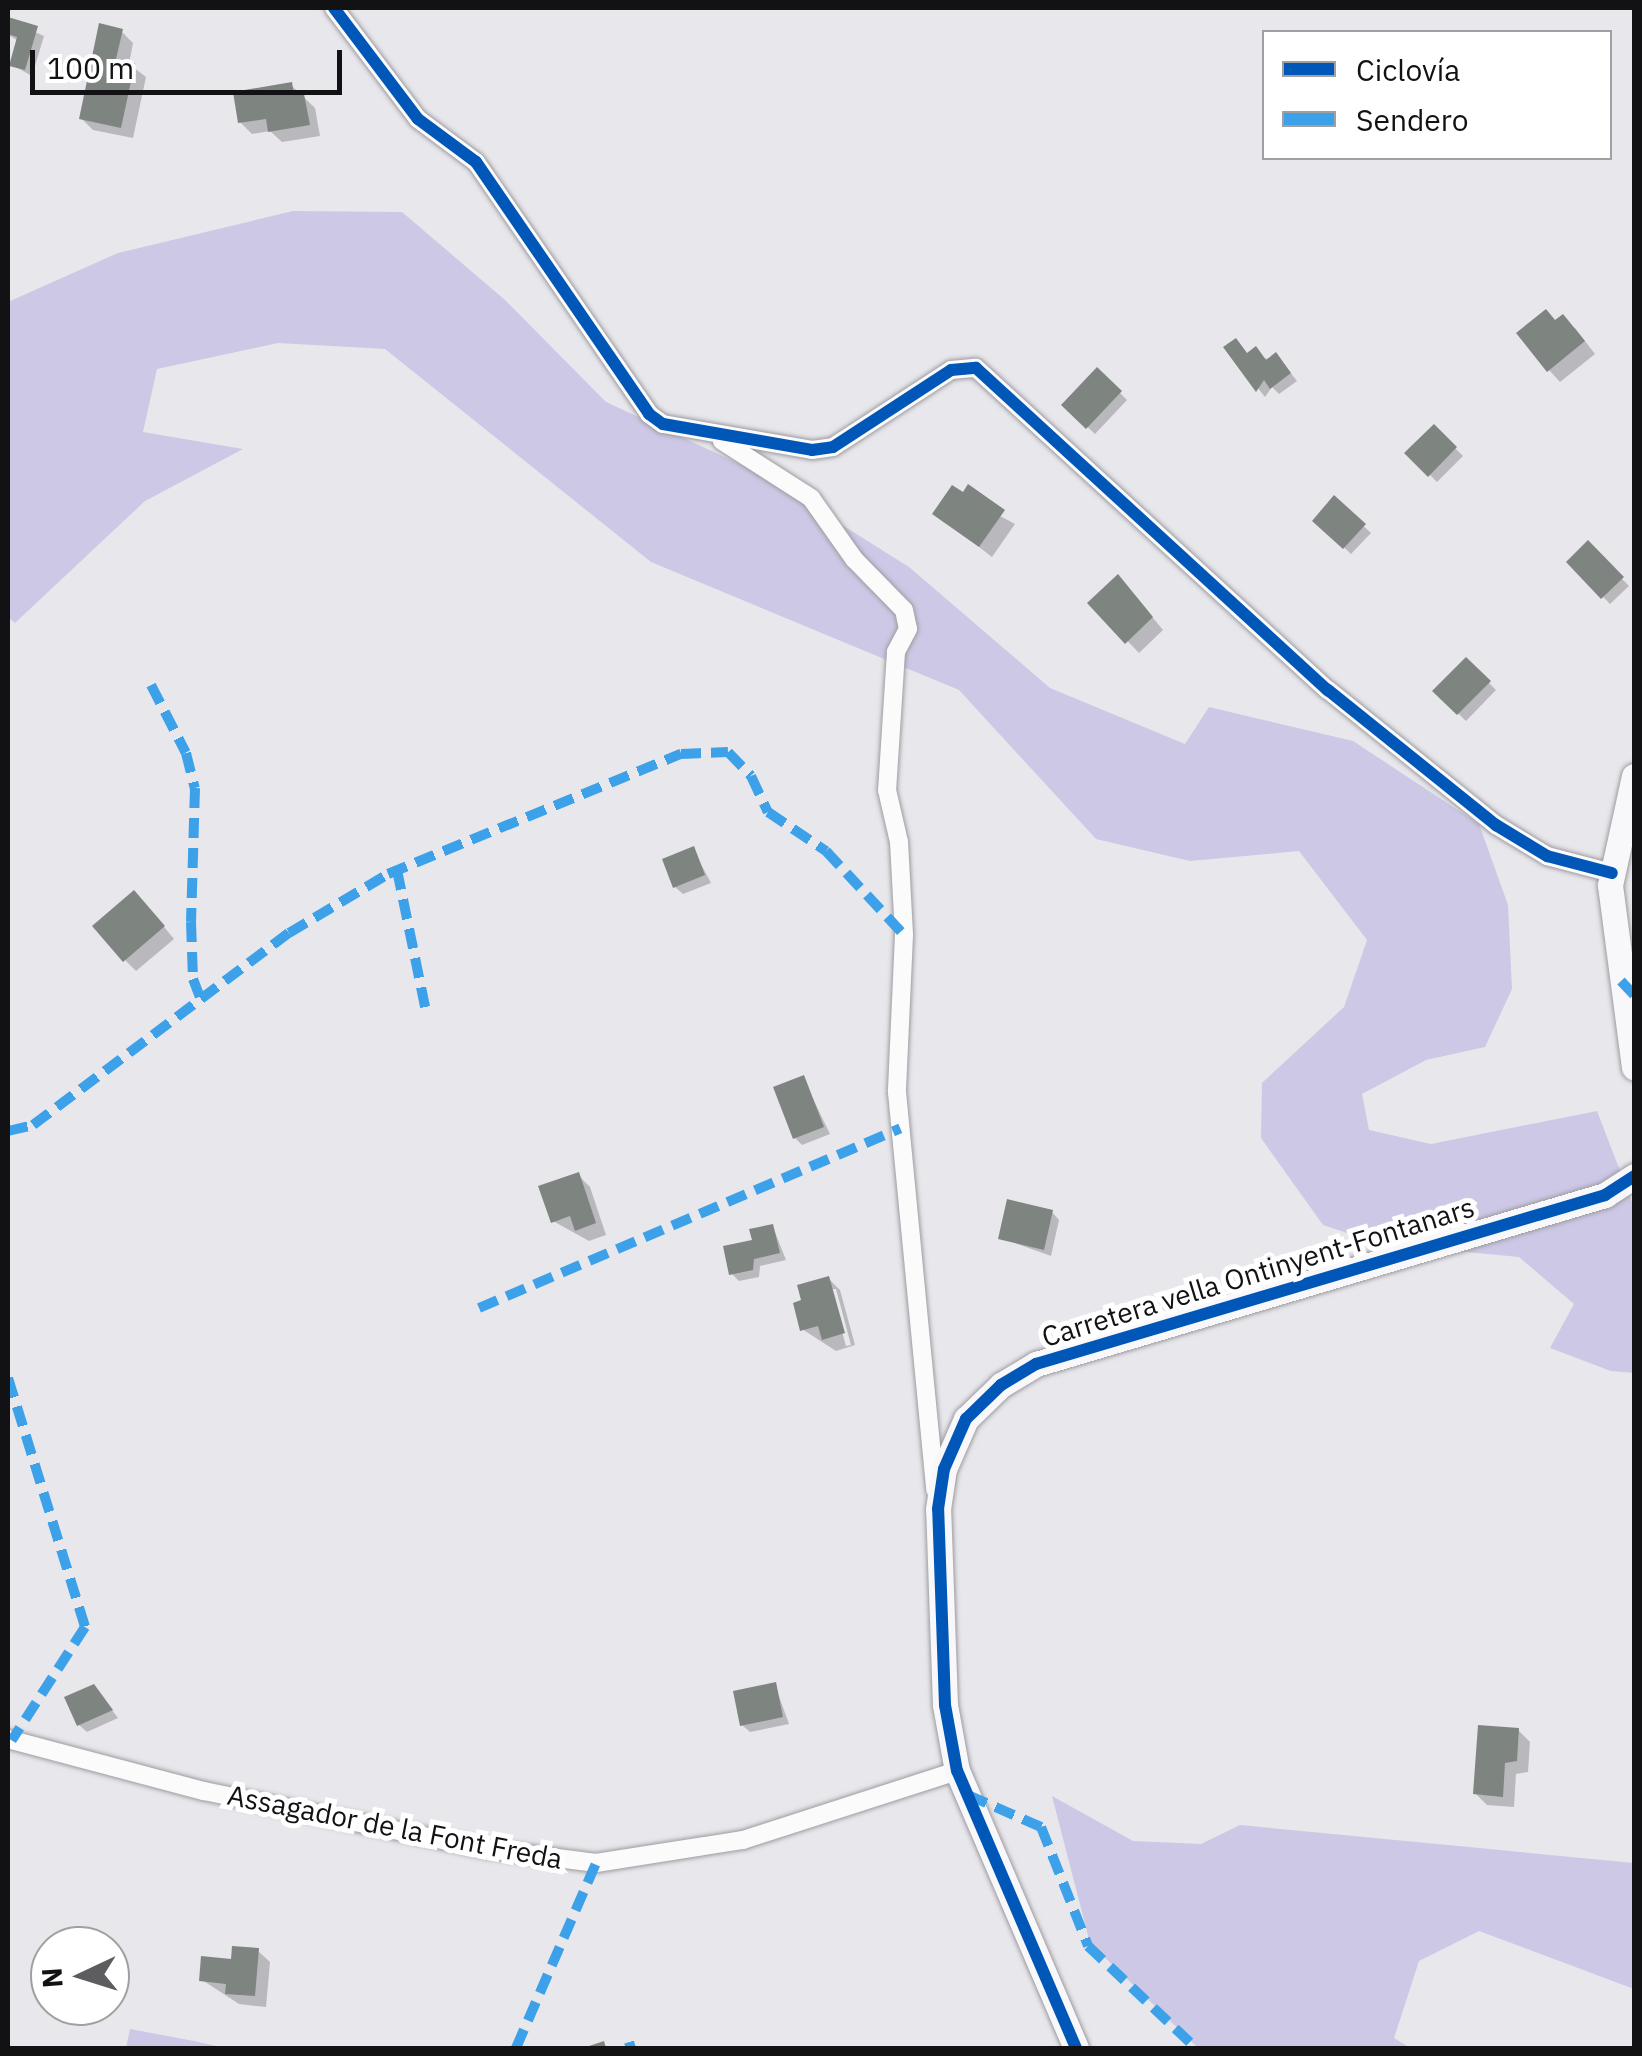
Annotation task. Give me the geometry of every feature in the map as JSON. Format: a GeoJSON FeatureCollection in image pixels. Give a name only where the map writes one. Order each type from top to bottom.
{"type":"FeatureCollection","features":[{"type":"Feature","properties":{"kind":"street"},"geometry":{"type":"LineString","coordinates":[[334,8],[418,119],[476,162],[650,414],[678,430],[812,450],[833,446],[951,370],[976,368],[1328,690],[1496,826],[1547,856],[1612,872]]}},
{"type":"Feature","properties":{"kind":"street"},"geometry":{"type":"LineString","coordinates":[[713,436],[811,498],[854,559],[904,610],[908,628],[896,652],[887,790],[898,842],[905,953],[897,1092],[938,1508]]}},
{"type":"Feature","properties":{"kind":"street"},"geometry":{"type":"LineString","coordinates":[[1634,776],[1612,872],[1615,944],[1634,1068]]}},
{"type":"Feature","properties":{"kind":"street","name":"Carretera vella Ontinyent-Fontanars"},"geometry":{"type":"LineString","coordinates":[[1076,2048],[957,1771],[938,1610],[938,1508],[944,1469],[966,1419],[1001,1385],[1036,1364],[1604,1195],[1634,1176]]}},
{"type":"Feature","properties":{"kind":"street","name":"Assagador de la Font Freda"},"geometry":{"type":"LineString","coordinates":[[8,1739],[223,1795],[487,1849],[596,1863],[742,1840],[957,1771]]}},
{"type":"Feature","properties":{"kind":"shaded area"},"geometry":{"type":"Polygon","coordinates":[[[293,211],[402,212],[505,300],[606,402],[759,473],[909,567],[1050,688],[1185,744],[1209,707],[1353,741],[1479,824],[1508,905],[1512,989],[1485,1047],[1426,1060],[1362,1094],[1369,1130],[1431,1144],[1597,1111],[1634,1207],[1634,1373],[1611,1371],[1550,1348],[1574,1304],[1519,1257],[1381,1244],[1323,1225],[1261,1138],[1262,1083],[1344,1007],[1367,940],[1299,851],[1190,861],[1096,839],[959,690],[651,562],[385,349],[278,343],[157,369],[143,432],[243,449],[145,501],[15,623],[8,617],[8,302],[118,253],[293,211]]]}},
{"type":"Feature","properties":{"kind":"shaded area"},"geometry":{"type":"Polygon","coordinates":[[[1052,1796],[1133,1841],[1201,1844],[1240,1825],[1634,1863],[1634,1989],[1479,1931],[1419,1961],[1394,2038],[1410,2048],[1198,2048],[1090,1943],[1052,1796]]]}},
{"type":"Feature","properties":{"kind":"shaded area"},"geometry":{"type":"Polygon","coordinates":[[[130,2029],[194,2041],[225,2048],[126,2048],[130,2029]]]}},
{"type":"Feature","properties":{"kind":"building"},"geometry":{"type":"Polygon","coordinates":[[[8,17],[38,26],[25,70],[9,66],[17,37],[8,34],[8,17]]]}},
{"type":"Feature","properties":{"kind":"building"},"geometry":{"type":"Polygon","coordinates":[[[99,23],[123,29],[116,59],[135,63],[121,128],[79,119],[99,23]]]}},
{"type":"Feature","properties":{"kind":"building"},"geometry":{"type":"Polygon","coordinates":[[[292,82],[294,95],[304,94],[310,125],[268,132],[266,119],[238,123],[233,92],[292,82]]]}},
{"type":"Feature","properties":{"kind":"building"},"geometry":{"type":"Polygon","coordinates":[[[1546,309],[1555,320],[1563,314],[1585,341],[1547,372],[1516,333],[1546,309]]]}},
{"type":"Feature","properties":{"kind":"building"},"geometry":{"type":"Polygon","coordinates":[[[1236,338],[1247,353],[1256,346],[1266,360],[1276,352],[1291,373],[1270,389],[1264,380],[1256,392],[1223,347],[1236,338]]]}},
{"type":"Feature","properties":{"kind":"building"},"geometry":{"type":"Polygon","coordinates":[[[1097,367],[1122,391],[1086,429],[1061,405],[1097,367]]]}},
{"type":"Feature","properties":{"kind":"building"},"geometry":{"type":"Polygon","coordinates":[[[1434,424],[1457,447],[1428,477],[1404,453],[1434,424]]]}},
{"type":"Feature","properties":{"kind":"building"},"geometry":{"type":"Polygon","coordinates":[[[968,484],[1005,510],[979,547],[932,514],[952,485],[963,492],[968,484]]]}},
{"type":"Feature","properties":{"kind":"building"},"geometry":{"type":"Polygon","coordinates":[[[1334,495],[1366,524],[1343,549],[1312,521],[1334,495]]]}},
{"type":"Feature","properties":{"kind":"building"},"geometry":{"type":"Polygon","coordinates":[[[1588,540],[1624,577],[1601,599],[1566,562],[1588,540]]]}},
{"type":"Feature","properties":{"kind":"building"},"geometry":{"type":"Polygon","coordinates":[[[1118,574],[1153,617],[1125,644],[1087,603],[1118,574]]]}},
{"type":"Feature","properties":{"kind":"building"},"geometry":{"type":"Polygon","coordinates":[[[1466,657],[1491,681],[1457,715],[1432,691],[1466,657]]]}},
{"type":"Feature","properties":{"kind":"building"},"geometry":{"type":"Polygon","coordinates":[[[694,846],[705,875],[673,888],[662,859],[694,846]]]}},
{"type":"Feature","properties":{"kind":"building"},"geometry":{"type":"Polygon","coordinates":[[[134,890],[165,926],[123,962],[92,926],[134,890]]]}},
{"type":"Feature","properties":{"kind":"building"},"geometry":{"type":"Polygon","coordinates":[[[804,1075],[824,1127],[793,1139],[773,1087],[804,1075]]]}},
{"type":"Feature","properties":{"kind":"building"},"geometry":{"type":"Polygon","coordinates":[[[579,1172],[596,1223],[575,1231],[570,1216],[551,1223],[538,1186],[579,1172]]]}},
{"type":"Feature","properties":{"kind":"building"},"geometry":{"type":"Polygon","coordinates":[[[1007,1199],[1053,1210],[1044,1250],[998,1239],[1007,1199]]]}},
{"type":"Feature","properties":{"kind":"building"},"geometry":{"type":"Polygon","coordinates":[[[773,1224],[780,1253],[754,1259],[753,1270],[729,1275],[723,1246],[752,1240],[749,1229],[773,1224]]]}},
{"type":"Feature","properties":{"kind":"building"},"geometry":{"type":"Polygon","coordinates":[[[829,1276],[845,1333],[822,1340],[818,1326],[800,1331],[793,1303],[801,1300],[797,1285],[829,1276]]]}},
{"type":"Feature","properties":{"kind":"building"},"geometry":{"type":"Polygon","coordinates":[[[776,1682],[783,1717],[740,1726],[733,1691],[776,1682]]]}},
{"type":"Feature","properties":{"kind":"building"},"geometry":{"type":"Polygon","coordinates":[[[94,1684],[113,1710],[77,1726],[64,1697],[94,1684]]]}},
{"type":"Feature","properties":{"kind":"building"},"geometry":{"type":"Polygon","coordinates":[[[1478,1725],[1519,1728],[1517,1761],[1505,1763],[1503,1797],[1473,1794],[1478,1725]]]}},
{"type":"Feature","properties":{"kind":"building"},"geometry":{"type":"Polygon","coordinates":[[[232,1946],[259,1948],[255,1996],[225,1994],[226,1984],[199,1981],[201,1956],[231,1959],[232,1946]]]}},
{"type":"Feature","properties":{"kind":"building"},"geometry":{"type":"Polygon","coordinates":[[[604,2041],[606,2048],[583,2048],[604,2041]]]}},
{"type":"Feature","properties":{"kind":"marked path"},"geometry":{"type":"LineString","coordinates":[[151,685],[186,753],[195,788],[191,922],[193,979],[200,997]]}},
{"type":"Feature","properties":{"kind":"marked path"},"geometry":{"type":"LineString","coordinates":[[8,1131],[33,1125],[289,933],[388,874],[681,754],[728,752],[751,776],[768,812],[826,851],[904,935]]}},
{"type":"Feature","properties":{"kind":"marked path"},"geometry":{"type":"LineString","coordinates":[[397,870],[425,1007]]}},
{"type":"Feature","properties":{"kind":"marked path"},"geometry":{"type":"LineString","coordinates":[[1621,981],[1634,995]]}},
{"type":"Feature","properties":{"kind":"marked path"},"geometry":{"type":"LineString","coordinates":[[479,1308],[900,1128]]}},
{"type":"Feature","properties":{"kind":"marked path"},"geometry":{"type":"LineString","coordinates":[[8,1378],[85,1627],[12,1740]]}},
{"type":"Feature","properties":{"kind":"marked path"},"geometry":{"type":"LineString","coordinates":[[968,1795],[1041,1827],[1088,1946],[1196,2048]]}},
{"type":"Feature","properties":{"kind":"marked path"},"geometry":{"type":"LineString","coordinates":[[516,2048],[596,1863]]}},
{"type":"Feature","properties":{"kind":"marked path"},"geometry":{"type":"LineString","coordinates":[[629,2042],[631,2048]]}},
{"type":"Feature","properties":{"kind":"cycle path"},"geometry":{"type":"LineString","coordinates":[[334,8],[418,119],[476,162],[649,414],[663,424],[812,450],[833,447],[951,370],[976,368],[1328,690],[1496,825],[1547,856],[1612,873]]}},
{"type":"Feature","properties":{"kind":"cycle path"},"geometry":{"type":"LineString","coordinates":[[1076,2048],[957,1771],[945,1705],[938,1509],[944,1469],[966,1419],[1001,1385],[1036,1364],[1605,1195],[1634,1176]]}}]}
